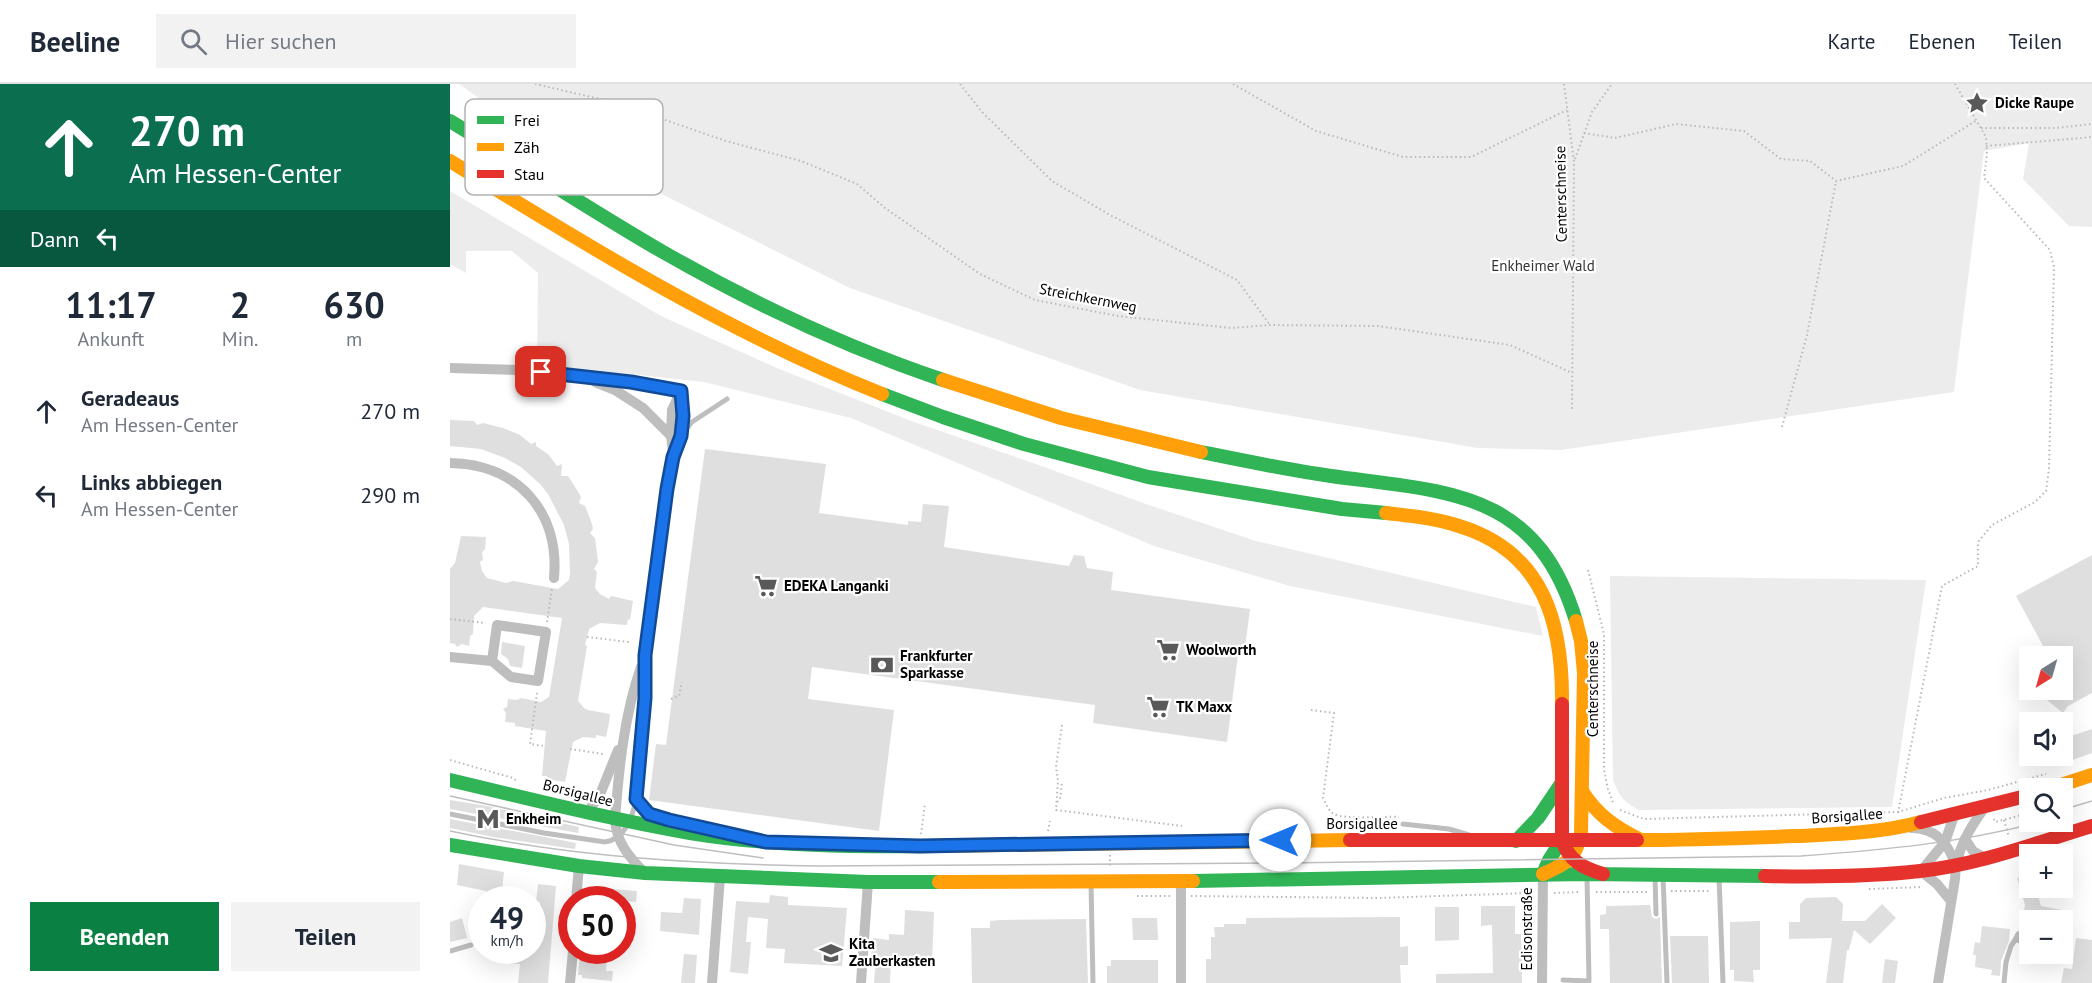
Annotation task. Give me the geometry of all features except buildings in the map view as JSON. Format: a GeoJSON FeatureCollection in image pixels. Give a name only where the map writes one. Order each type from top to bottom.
{"type":"FeatureCollection","features":[{"type":"Feature","properties":{"kind":"main road"},"geometry":{"type":"LineString","coordinates":[[450,121],[465,130]]}},
{"type":"Feature","properties":{"kind":"main road"},"geometry":{"type":"LineString","coordinates":[[450,161],[465,170]]}},
{"type":"Feature","properties":{"kind":"main road"},"geometry":{"type":"LineString","coordinates":[[507,195],[711,315],[822,369],[913,407],[1001,438],[1150,478],[1344,509],[1427,518],[1462,525],[1479,532],[1508,551],[1531,574],[1557,626],[1562,664],[1562,840],[1572,860],[1587,869],[1604,874]]}},
{"type":"Feature","properties":{"kind":"main road"},"geometry":{"type":"LineString","coordinates":[[568,195],[735,291],[816,330],[945,382],[1044,414],[1192,452],[1291,470],[1443,490],[1472,499],[1521,529],[1541,551],[1565,588],[1574,612],[1583,657],[1581,840],[1572,860],[1543,874]]}},
{"type":"Feature","properties":{"kind":"main road"},"geometry":{"type":"LineString","coordinates":[[2073,781],[2092,775]]}},
{"type":"Feature","properties":{"kind":"main road","name":"Borsigallee"},"geometry":{"type":"LineString","coordinates":[[450,780],[615,819],[702,835],[766,842],[920,846],[1259,840],[1516,841],[1746,838],[1854,833],[1900,828],[2019,798]]}},
{"type":"Feature","properties":{"kind":"main road"},"geometry":{"type":"LineString","coordinates":[[1516,841],[1539,818],[1561,784]]}},
{"type":"Feature","properties":{"kind":"main road"},"geometry":{"type":"LineString","coordinates":[[1581,789],[1590,805],[1609,824],[1641,840]]}},
{"type":"Feature","properties":{"kind":"main road"},"geometry":{"type":"LineString","coordinates":[[450,845],[579,866],[645,873],[868,882],[1181,881],[1543,874],[1816,877],[1921,871],[1985,858],[2092,826]]}},
{"type":"Feature","properties":{"kind":"main road"},"geometry":{"type":"LineString","coordinates":[[1543,874],[1562,840]]}},
{"type":"Feature","properties":{"kind":"street"},"geometry":{"type":"LineString","coordinates":[[450,368],[519,370],[681,391],[672,410],[676,436],[645,658],[645,698],[636,799],[649,814],[766,842]]}},
{"type":"Feature","properties":{"kind":"street"},"geometry":{"type":"LineString","coordinates":[[584,377],[615,390],[636,403],[676,436]]}},
{"type":"Feature","properties":{"kind":"street"},"geometry":{"type":"LineString","coordinates":[[450,463],[496,471],[524,489],[534,501],[550,529],[555,549],[554,578]]}},
{"type":"Feature","properties":{"kind":"street"},"geometry":{"type":"LineString","coordinates":[[450,657],[492,662],[511,677],[538,681],[546,632],[497,625],[492,662]]}},
{"type":"Feature","properties":{"kind":"street"},"geometry":{"type":"LineString","coordinates":[[645,658],[635,687],[626,727],[615,819],[618,838],[626,852],[645,873]]}},
{"type":"Feature","properties":{"kind":"street"},"geometry":{"type":"LineString","coordinates":[[587,812],[599,797],[626,727]]}},
{"type":"Feature","properties":{"kind":"street"},"geometry":{"type":"LineString","coordinates":[[1938,983],[1952,901],[1955,864],[1965,839],[1985,807]]}},
{"type":"Feature","properties":{"kind":"street"},"geometry":{"type":"LineString","coordinates":[[1952,901],[1921,871],[1945,842],[1955,813]]}},
{"type":"Feature","properties":{"kind":"street"},"geometry":{"type":"LineString","coordinates":[[1900,828],[1934,833],[1945,842],[1955,864]]}},
{"type":"Feature","properties":{"kind":"street"},"geometry":{"type":"LineString","coordinates":[[1965,839],[1973,851],[1985,858]]}},
{"type":"Feature","properties":{"kind":"street"},"geometry":{"type":"LineString","coordinates":[[577,886],[579,866]]}},
{"type":"Feature","properties":{"kind":"street","name":"Edisonstraße"},"geometry":{"type":"LineString","coordinates":[[1542,983],[1543,874]]}},
{"type":"Feature","properties":{"kind":"street"},"geometry":{"type":"LineString","coordinates":[[712,983],[720,877]]}},
{"type":"Feature","properties":{"kind":"street"},"geometry":{"type":"LineString","coordinates":[[1181,881],[1181,983]]}},
{"type":"Feature","properties":{"kind":"street"},"geometry":{"type":"LineString","coordinates":[[861,983],[868,882]]}},
{"type":"Feature","properties":{"kind":"street"},"geometry":{"type":"LineString","coordinates":[[570,983],[572,964]]}},
{"type":"Feature","properties":{"kind":"lane"},"geometry":{"type":"LineString","coordinates":[[676,436],[692,422],[727,399]]}},
{"type":"Feature","properties":{"kind":"lane"},"geometry":{"type":"LineString","coordinates":[[450,814],[605,842],[618,838],[629,822],[636,799]]}},
{"type":"Feature","properties":{"kind":"lane"},"geometry":{"type":"LineString","coordinates":[[1403,824],[1449,830],[1484,840]]}},
{"type":"Feature","properties":{"kind":"lane"},"geometry":{"type":"LineString","coordinates":[[1563,980],[1589,981],[1587,874]]}},
{"type":"Feature","properties":{"kind":"lane"},"geometry":{"type":"LineString","coordinates":[[1656,914],[1659,874]]}},
{"type":"Feature","properties":{"kind":"lane"},"geometry":{"type":"LineString","coordinates":[[1659,874],[1667,983]]}},
{"type":"Feature","properties":{"kind":"lane"},"geometry":{"type":"LineString","coordinates":[[1719,875],[1723,983]]}},
{"type":"Feature","properties":{"kind":"lane"},"geometry":{"type":"LineString","coordinates":[[1091,881],[1093,983]]}},
{"type":"Feature","properties":{"kind":"lane"},"geometry":{"type":"LineString","coordinates":[[2004,983],[2008,954],[2019,934]]}},
{"type":"Feature","properties":{"kind":"lane"},"geometry":{"type":"LineString","coordinates":[[450,951],[468,946]]}},
{"type":"Feature","properties":{"kind":"path","name":"Streichkernweg"},"geometry":{"type":"LineString","coordinates":[[534,84],[600,99]]}},
{"type":"Feature","properties":{"kind":"path"},"geometry":{"type":"LineString","coordinates":[[960,84],[982,112],[1052,181],[1110,215],[1237,280],[1270,325]]}},
{"type":"Feature","properties":{"kind":"path"},"geometry":{"type":"LineString","coordinates":[[1233,84],[1316,131],[1403,157],[1471,157],[1567,110]]}},
{"type":"Feature","properties":{"kind":"path","name":"Centerschneise"},"geometry":{"type":"LineString","coordinates":[[1564,84],[1574,162],[1572,411]]}},
{"type":"Feature","properties":{"kind":"path"},"geometry":{"type":"LineString","coordinates":[[1574,162],[1592,112],[1612,84]]}},
{"type":"Feature","properties":{"kind":"path"},"geometry":{"type":"LineString","coordinates":[[1955,84],[1986,137],[1984,178],[2050,250],[2054,267],[2049,469],[2046,491],[2035,502],[1992,525],[1978,542],[1978,566],[1942,586],[1898,812],[1944,798],[1988,790],[2050,773]]}},
{"type":"Feature","properties":{"kind":"path","name":"Streichkernweg"},"geometry":{"type":"LineString","coordinates":[[663,119],[726,141],[801,161],[857,184],[885,208],[980,274],[1035,300],[1118,316],[1230,328],[1270,325],[1378,326],[1510,345],[1572,373]]}},
{"type":"Feature","properties":{"kind":"path"},"geometry":{"type":"LineString","coordinates":[[1584,133],[1615,138],[1677,124],[1744,131],[1781,159],[1810,162],[1836,181],[1903,166],[1977,120]]}},
{"type":"Feature","properties":{"kind":"path"},"geometry":{"type":"LineString","coordinates":[[1981,128],[2056,128],[2092,124]]}},
{"type":"Feature","properties":{"kind":"path"},"geometry":{"type":"LineString","coordinates":[[1986,146],[2092,137]]}},
{"type":"Feature","properties":{"kind":"path"},"geometry":{"type":"LineString","coordinates":[[1782,427],[1807,335],[1836,181]]}},
{"type":"Feature","properties":{"kind":"path","name":"Centerschneise"},"geometry":{"type":"LineString","coordinates":[[1588,570],[1604,634],[1604,770],[1614,808],[1644,819],[1898,812]]}},
{"type":"Feature","properties":{"kind":"path"},"geometry":{"type":"LineString","coordinates":[[546,632],[554,578]]}},
{"type":"Feature","properties":{"kind":"path"},"geometry":{"type":"LineString","coordinates":[[450,619],[497,625]]}},
{"type":"Feature","properties":{"kind":"path"},"geometry":{"type":"LineString","coordinates":[[587,637],[629,642]]}},
{"type":"Feature","properties":{"kind":"path"},"geometry":{"type":"LineString","coordinates":[[538,681],[530,744],[544,746]]}},
{"type":"Feature","properties":{"kind":"path"},"geometry":{"type":"LineString","coordinates":[[671,699],[680,696],[682,681]]}},
{"type":"Feature","properties":{"kind":"path"},"geometry":{"type":"LineString","coordinates":[[1311,710],[1334,713],[1323,798],[1326,806],[1333,813],[1345,817],[1406,817]]}},
{"type":"Feature","properties":{"kind":"path"},"geometry":{"type":"LineString","coordinates":[[1062,725],[1056,767],[1058,781],[1056,810],[1171,825]]}},
{"type":"Feature","properties":{"kind":"path"},"geometry":{"type":"LineString","coordinates":[[570,749],[604,754]]}},
{"type":"Feature","properties":{"kind":"path"},"geometry":{"type":"LineString","coordinates":[[450,760],[513,777]]}},
{"type":"Feature","properties":{"kind":"path"},"geometry":{"type":"LineString","coordinates":[[1057,802],[1060,799],[1062,782]]}},
{"type":"Feature","properties":{"kind":"path"},"geometry":{"type":"LineString","coordinates":[[921,836],[925,804]]}},
{"type":"Feature","properties":{"kind":"path"},"geometry":{"type":"LineString","coordinates":[[1995,822],[2019,816]]}},
{"type":"Feature","properties":{"kind":"path"},"geometry":{"type":"LineString","coordinates":[[2004,820],[2008,836]]}},
{"type":"Feature","properties":{"kind":"path"},"geometry":{"type":"LineString","coordinates":[[1047,834],[1050,821]]}},
{"type":"Feature","properties":{"kind":"path"},"geometry":{"type":"LineString","coordinates":[[1110,852],[1110,871]]}},
{"type":"Feature","properties":{"kind":"green space","name":"Enkheimer Wald"},"geometry":{"type":"Polygon","coordinates":[[[459,84],[2092,84],[2092,227],[2069,226],[2023,179],[2029,143],[1984,151],[1954,392],[1561,450],[1478,448],[1140,390],[850,288],[663,195],[663,99],[480,99],[459,84]]]}},
{"type":"Feature","properties":{"kind":"green space"},"geometry":{"type":"Polygon","coordinates":[[[450,191],[661,316],[779,369],[914,422],[1256,541],[1536,607],[1543,636],[1290,586],[1154,546],[851,418],[704,382],[537,364],[538,273],[512,251],[466,251],[466,273],[450,264],[450,191]]]}},
{"type":"Feature","properties":{"kind":"green space"},"geometry":{"type":"Polygon","coordinates":[[[1610,576],[1926,580],[1892,807],[1639,810],[1626,801],[1620,795],[1613,780],[1610,576]]]}},
{"type":"Feature","properties":{"kind":"tram line"},"geometry":{"type":"LineString","coordinates":[[450,796],[674,845],[763,858]]}},
{"type":"Feature","properties":{"kind":"tram line"},"geometry":{"type":"LineString","coordinates":[[2073,807],[2092,801]]}},
{"type":"Feature","properties":{"kind":"tram line"},"geometry":{"type":"LineString","coordinates":[[450,831],[541,847],[633,858],[818,866],[1801,856],[1892,848],[2019,827]]}},
{"type":"Feature","properties":{"kind":"traffic: fast"},"geometry":{"type":"LineString","coordinates":[[450,121],[465,130]]}},
{"type":"Feature","properties":{"kind":"traffic: fast"},"geometry":{"type":"LineString","coordinates":[[570,195],[636,236],[731,289],[800,323],[870,353],[943,380]]}},
{"type":"Feature","properties":{"kind":"traffic: fast"},"geometry":{"type":"LineString","coordinates":[[882,394],[1024,444],[1148,477],[1342,509],[1386,513]]}},
{"type":"Feature","properties":{"kind":"traffic: fast"},"geometry":{"type":"LineString","coordinates":[[1201,452],[1299,471],[1413,487],[1449,494],[1482,505],[1511,521],[1537,545],[1559,578],[1576,621]]}},
{"type":"Feature","properties":{"kind":"traffic: fast"},"geometry":{"type":"LineString","coordinates":[[450,780],[690,833],[751,841],[812,845],[935,846]]}},
{"type":"Feature","properties":{"kind":"traffic: fast"},"geometry":{"type":"LineString","coordinates":[[1516,841],[1538,818],[1561,784]]}},
{"type":"Feature","properties":{"kind":"traffic: fast"},"geometry":{"type":"LineString","coordinates":[[1543,874],[1562,840]]}},
{"type":"Feature","properties":{"kind":"traffic: fast"},"geometry":{"type":"LineString","coordinates":[[450,845],[579,866],[645,873],[868,882],[939,882]]}},
{"type":"Feature","properties":{"kind":"traffic: fast"},"geometry":{"type":"LineString","coordinates":[[1193,881],[1587,874],[1765,876]]}},
{"type":"Feature","properties":{"kind":"traffic: slow"},"geometry":{"type":"LineString","coordinates":[[450,161],[465,170]]}},
{"type":"Feature","properties":{"kind":"traffic: slow"},"geometry":{"type":"LineString","coordinates":[[506,195],[607,256],[715,316],[825,370],[882,394]]}},
{"type":"Feature","properties":{"kind":"traffic: slow"},"geometry":{"type":"LineString","coordinates":[[943,380],[1061,418],[1201,452]]}},
{"type":"Feature","properties":{"kind":"traffic: slow"},"geometry":{"type":"LineString","coordinates":[[1386,513],[1459,526],[1488,538],[1511,553],[1529,572],[1543,594],[1552,619],[1558,646],[1562,704]]}},
{"type":"Feature","properties":{"kind":"traffic: slow"},"geometry":{"type":"LineString","coordinates":[[1543,874],[1569,860],[1576,849],[1581,833],[1584,673],[1581,641],[1576,621]]}},
{"type":"Feature","properties":{"kind":"traffic: slow"},"geometry":{"type":"LineString","coordinates":[[2073,781],[2092,775]]}},
{"type":"Feature","properties":{"kind":"traffic: slow"},"geometry":{"type":"LineString","coordinates":[[1582,791],[1608,820],[1641,840]]}},
{"type":"Feature","properties":{"kind":"traffic: slow"},"geometry":{"type":"LineString","coordinates":[[1637,840],[1844,834],[1891,829],[1921,822]]}},
{"type":"Feature","properties":{"kind":"traffic: slow"},"geometry":{"type":"LineString","coordinates":[[935,846],[1350,840]]}},
{"type":"Feature","properties":{"kind":"traffic: slow"},"geometry":{"type":"LineString","coordinates":[[939,882],[1193,881]]}},
{"type":"Feature","properties":{"kind":"traffic: jam"},"geometry":{"type":"LineString","coordinates":[[1562,704],[1562,840],[1578,863],[1603,874]]}},
{"type":"Feature","properties":{"kind":"traffic: jam"},"geometry":{"type":"LineString","coordinates":[[1921,822],[2019,798]]}},
{"type":"Feature","properties":{"kind":"traffic: jam"},"geometry":{"type":"LineString","coordinates":[[1765,876],[1862,875],[1942,868],[2007,853],[2092,826]]}},
{"type":"Feature","properties":{"kind":"traffic: jam"},"geometry":{"type":"LineString","coordinates":[[1350,840],[1637,840]]}},
{"type":"Feature","properties":{"kind":"place","name":"Dicke Raupe"},"geometry":{"type":"Point","coordinates":[1977,103]}},
{"type":"Feature","properties":{"kind":"place","name":"EDEKA Langanki"},"geometry":{"type":"Point","coordinates":[766,586]}},
{"type":"Feature","properties":{"kind":"place","name":"Woolworth"},"geometry":{"type":"Point","coordinates":[1168,650]}},
{"type":"Feature","properties":{"kind":"place","name":"Frankfurter Sparkasse"},"geometry":{"type":"Point","coordinates":[882,665]}},
{"type":"Feature","properties":{"kind":"place","name":"TK Maxx"},"geometry":{"type":"Point","coordinates":[1158,707]}},
{"type":"Feature","properties":{"kind":"place","name":"Enkheim"},"geometry":{"type":"Point","coordinates":[488,819]}},
{"type":"Feature","properties":{"kind":"place","name":"Kita Zauberkasten"},"geometry":{"type":"Point","coordinates":[831,953]}},
{"type":"Feature","properties":{"kind":"route"},"geometry":{"type":"LineString","coordinates":[[541,372],[631,382],[681,391],[683,416],[681,436],[673,457],[667,489],[645,655],[645,698],[636,799],[649,814],[766,842],[801,844],[920,846],[1280,840]]}}]}
